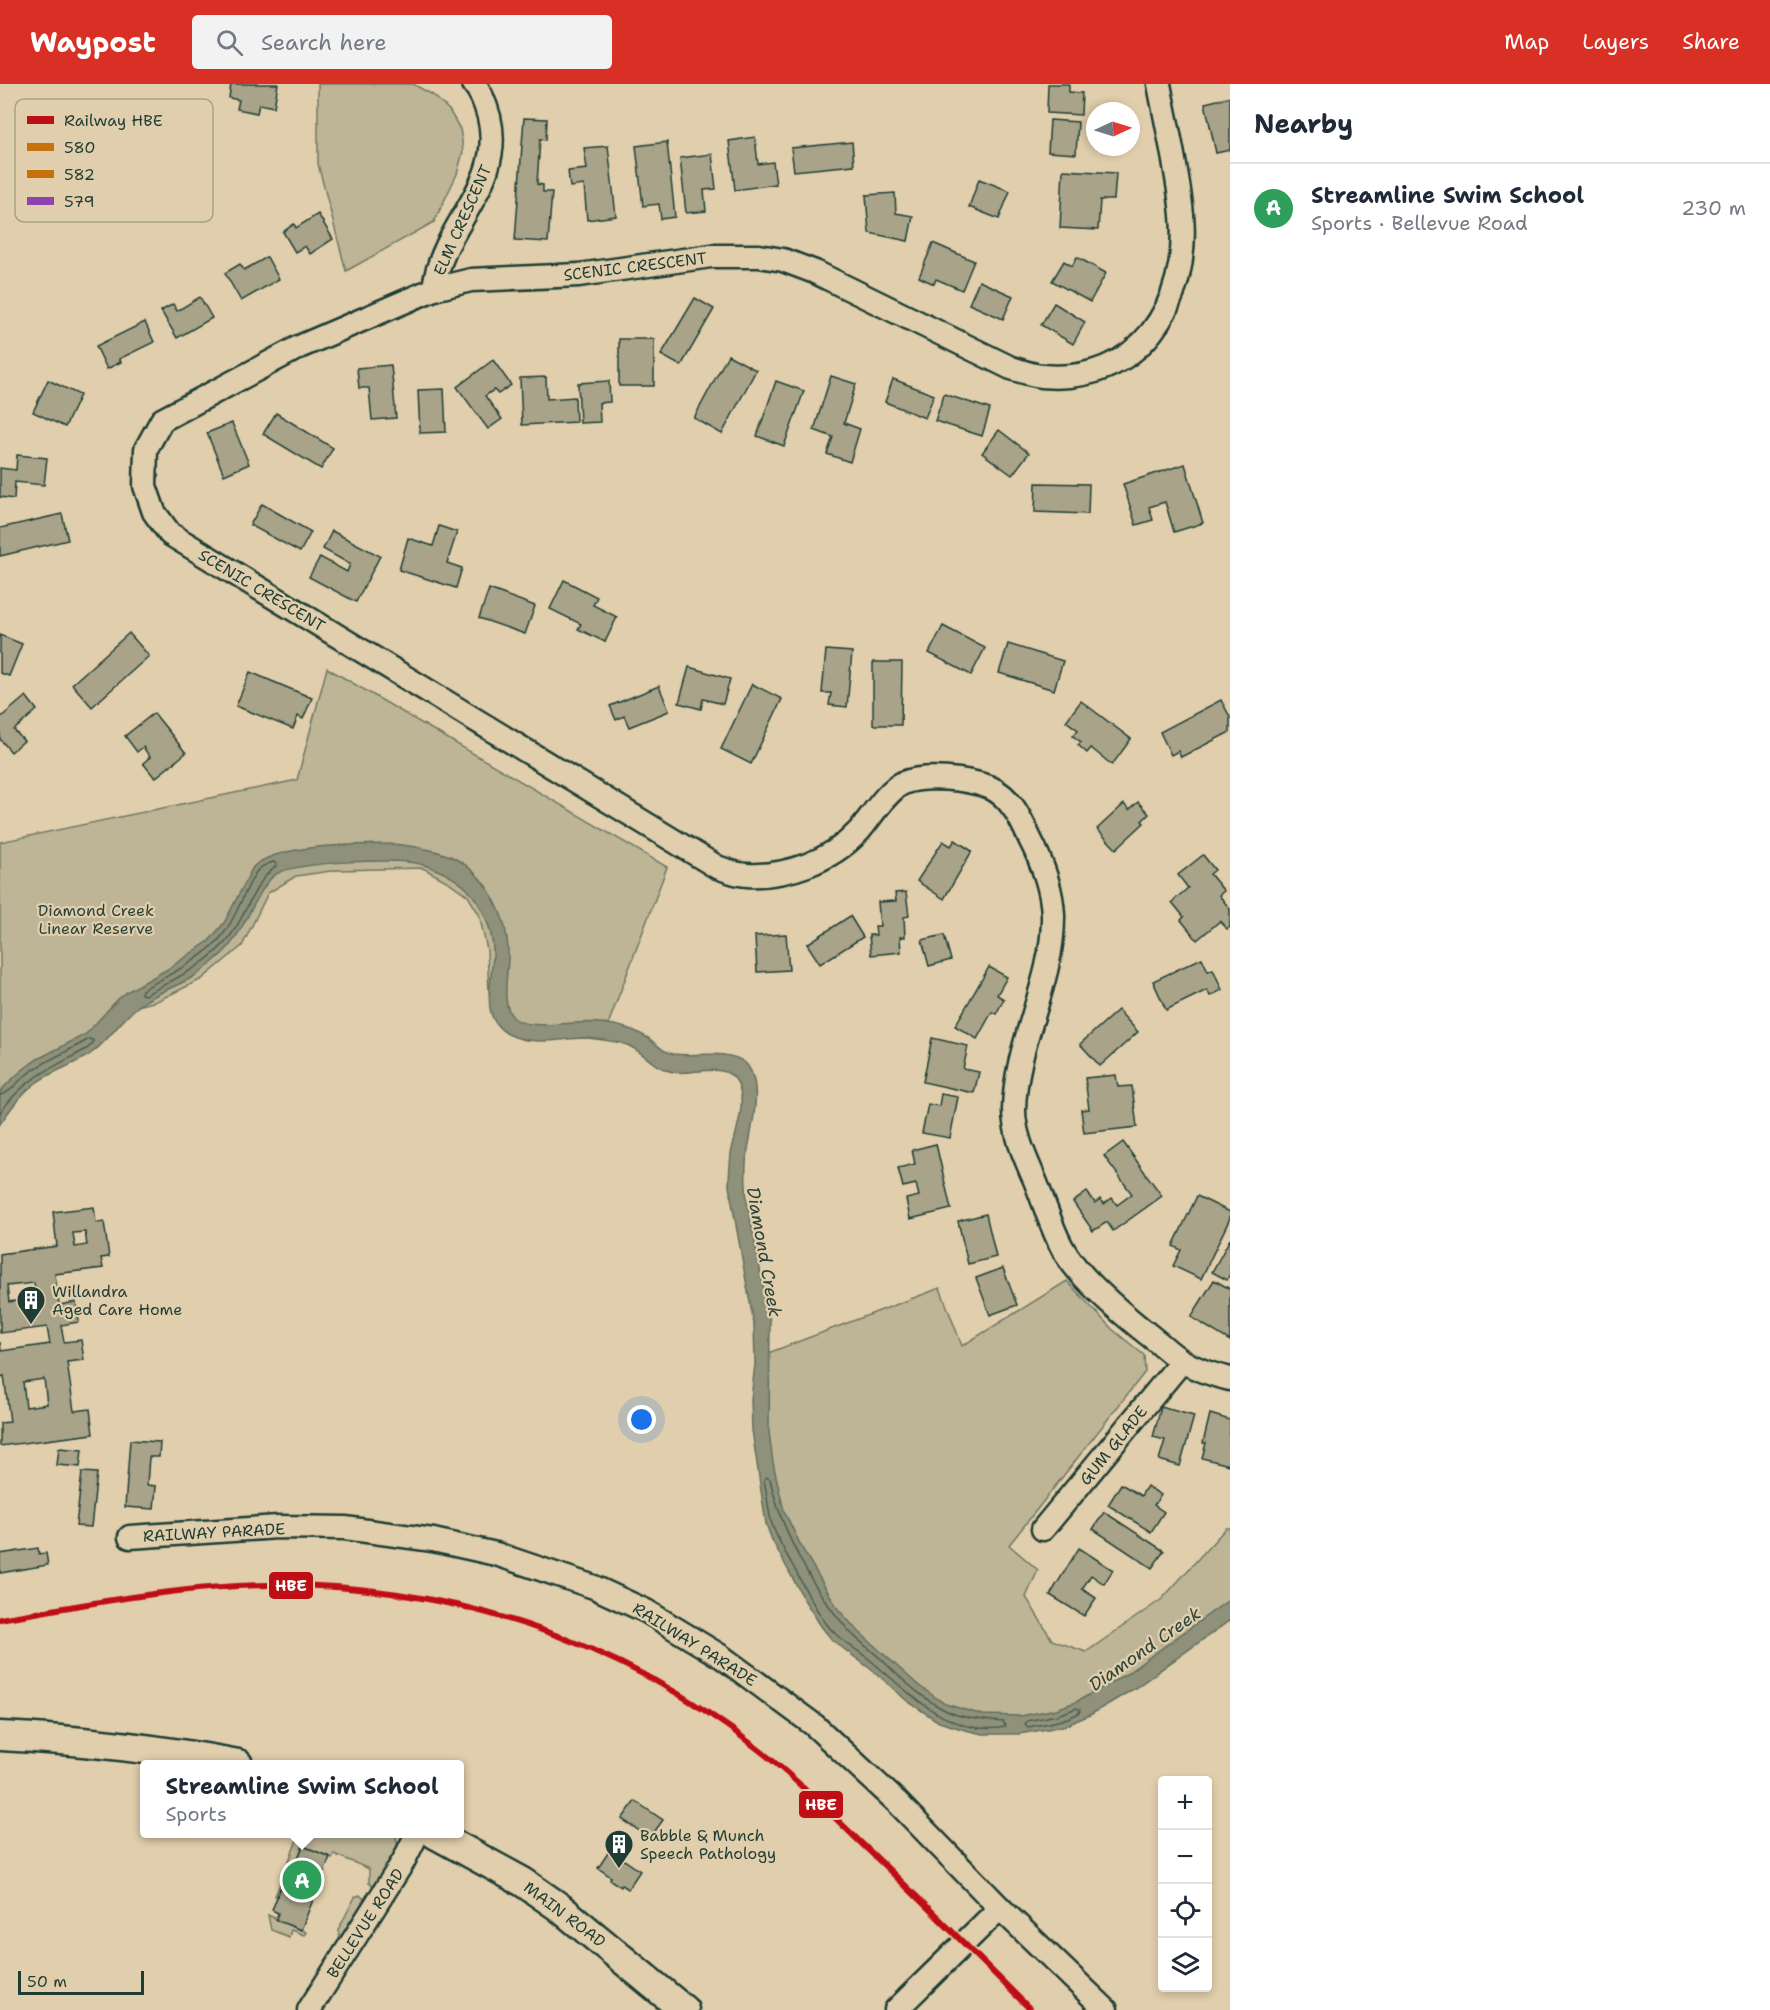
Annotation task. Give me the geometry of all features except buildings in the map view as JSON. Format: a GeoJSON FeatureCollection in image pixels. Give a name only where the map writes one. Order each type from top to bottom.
{"type":"FeatureCollection","features":[{"type":"Feature","properties":{"kind":"main road"},"geometry":{"type":"LineString","coordinates":[[0,1736],[120,1746],[212,1760]]}},
{"type":"Feature","properties":{"kind":"main road","name":"MAIN ROAD"},"geometry":{"type":"LineString","coordinates":[[444,1838],[523,1882],[559,1906],[684,2010]]}},
{"type":"Feature","properties":{"kind":"street","name":"ELM CRESCENT"},"geometry":{"type":"LineString","coordinates":[[434,289],[444,254],[488,171],[492,151],[492,131],[486,107],[474,84]]}},
{"type":"Feature","properties":{"kind":"street","name":"SCENIC CRESCENT"},"geometry":{"type":"LineString","coordinates":[[1159,84],[1182,216],[1182,246],[1178,280],[1170,304],[1156,327],[1124,360],[1097,370],[1074,375],[1041,376],[1011,368],[815,272],[783,260],[759,256],[711,256],[579,275],[471,280],[434,289],[299,347],[162,420],[146,449],[145,486],[154,512],[170,534],[717,867],[744,875],[776,874],[811,864],[833,852],[856,834],[901,784],[917,780],[940,779],[968,782],[991,788],[1015,807],[1047,880],[1053,914],[1048,964],[1015,1080],[1014,1114],[1018,1138],[1064,1250],[1087,1279],[1126,1317],[1182,1361],[1204,1372],[1230,1379]]}},
{"type":"Feature","properties":{"kind":"street","name":"GUM GLADE"},"geometry":{"type":"LineString","coordinates":[[1043,1529],[1182,1361]]}},
{"type":"Feature","properties":{"kind":"street","name":"RAILWAY PARADE"},"geometry":{"type":"LineString","coordinates":[[130,1537],[257,1528],[345,1528],[433,1540],[496,1554],[594,1587],[646,1611],[722,1657],[794,1709],[853,1760],[1000,1908],[1106,2010]]}},
{"type":"Feature","properties":{"kind":"street","name":"BELLEVUE ROAD"},"geometry":{"type":"LineString","coordinates":[[309,2010],[403,1862],[415,1838]]}},
{"type":"Feature","properties":{"kind":"street"},"geometry":{"type":"LineString","coordinates":[[896,2010],[1000,1908]]}},
{"type":"Feature","properties":{"kind":"green space"},"geometry":{"type":"Polygon","coordinates":[[[318,84],[413,84],[433,95],[449,110],[460,129],[462,141],[463,152],[457,174],[434,222],[346,271],[318,164],[318,84]]]}},
{"type":"Feature","properties":{"kind":"green space","name":"Diamond Creek Linear Reserve"},"geometry":{"type":"Polygon","coordinates":[[[327,668],[667,867],[606,1030],[544,1037],[493,1012],[489,992],[487,950],[479,914],[468,896],[423,868],[338,870],[296,876],[268,893],[242,946],[202,979],[157,1001],[126,1009],[39,1071],[0,1117],[0,842],[297,780],[327,668]]]}},
{"type":"Feature","properties":{"kind":"green space"},"geometry":{"type":"Polygon","coordinates":[[[1067,1281],[1112,1329],[1144,1355],[1145,1372],[1009,1545],[1038,1570],[1026,1597],[1052,1640],[1086,1652],[1162,1599],[1226,1528],[1230,1528],[1230,1609],[1133,1681],[1029,1724],[947,1716],[848,1640],[765,1482],[768,1353],[940,1288],[962,1346],[1067,1281]]]}},
{"type":"Feature","properties":{"kind":"green space"},"geometry":{"type":"Polygon","coordinates":[[[298,1838],[396,1838],[399,1848],[378,1885],[373,1886],[369,1883],[369,1869],[334,1854],[332,1858],[303,1846],[296,1863],[291,1861],[277,1896],[275,1896],[298,1838]]]}},
{"type":"Feature","properties":{"kind":"green space"},"geometry":{"type":"Polygon","coordinates":[[[360,1895],[366,1901],[344,1935],[339,1935],[338,1930],[355,1897],[360,1895]]]}},
{"type":"Feature","properties":{"kind":"green space"},"geometry":{"type":"Polygon","coordinates":[[[268,1915],[306,1932],[304,1935],[291,1930],[289,1937],[271,1930],[268,1915]]]}},
{"type":"Feature","properties":{"kind":"water"},"geometry":{"type":"Polygon","coordinates":[[[393,844],[422,848],[450,856],[463,863],[484,884],[504,924],[508,953],[507,1006],[515,1019],[527,1024],[551,1025],[582,1022],[612,1024],[639,1033],[670,1053],[724,1055],[742,1060],[748,1066],[753,1076],[755,1101],[746,1164],[746,1187],[770,1321],[769,1432],[773,1463],[784,1511],[803,1550],[838,1609],[857,1630],[918,1685],[945,1704],[983,1715],[1021,1716],[1056,1709],[1076,1702],[1126,1674],[1230,1599],[1230,1620],[1135,1688],[1090,1715],[1064,1726],[1019,1734],[983,1734],[939,1722],[907,1701],[877,1674],[832,1640],[805,1601],[772,1540],[766,1524],[752,1430],[754,1325],[729,1186],[731,1154],[741,1109],[738,1084],[733,1076],[718,1070],[681,1073],[666,1070],[635,1049],[621,1043],[583,1038],[535,1041],[508,1034],[499,1027],[490,1008],[493,953],[486,918],[473,895],[463,885],[436,869],[412,863],[373,861],[307,866],[278,873],[265,886],[238,934],[223,953],[193,977],[156,995],[136,1008],[89,1055],[30,1087],[0,1124],[0,1093],[4,1087],[36,1060],[86,1034],[128,991],[166,970],[209,941],[224,923],[253,867],[280,853],[299,849],[340,845],[393,844]]]}},
{"type":"Feature","properties":{"kind":"rail line","name":"HBE"},"geometry":{"type":"LineString","coordinates":[[0,1619],[168,1592],[235,1586],[335,1587],[400,1594],[464,1607],[527,1625],[589,1648],[648,1677],[704,1710],[758,1749],[822,1805],[1031,2010]]}},
{"type":"Feature","properties":{"kind":"place","name":"Willandra Aged Care Home"},"geometry":{"type":"Point","coordinates":[31,1326]}},
{"type":"Feature","properties":{"kind":"place","name":"Babble & Munch Speech Pathology"},"geometry":{"type":"Point","coordinates":[619,1870]}},
{"type":"Feature","properties":{"kind":"place","name":"Streamline Swim School"},"geometry":{"type":"Point","coordinates":[302,1880]}},
{"type":"Feature","properties":{"kind":"water label","name":"Diamond Creek"},"geometry":{"type":"Point","coordinates":[764,1252]}},
{"type":"Feature","properties":{"kind":"water label","name":"Diamond Creek"},"geometry":{"type":"Point","coordinates":[1145,1649]}}]}
